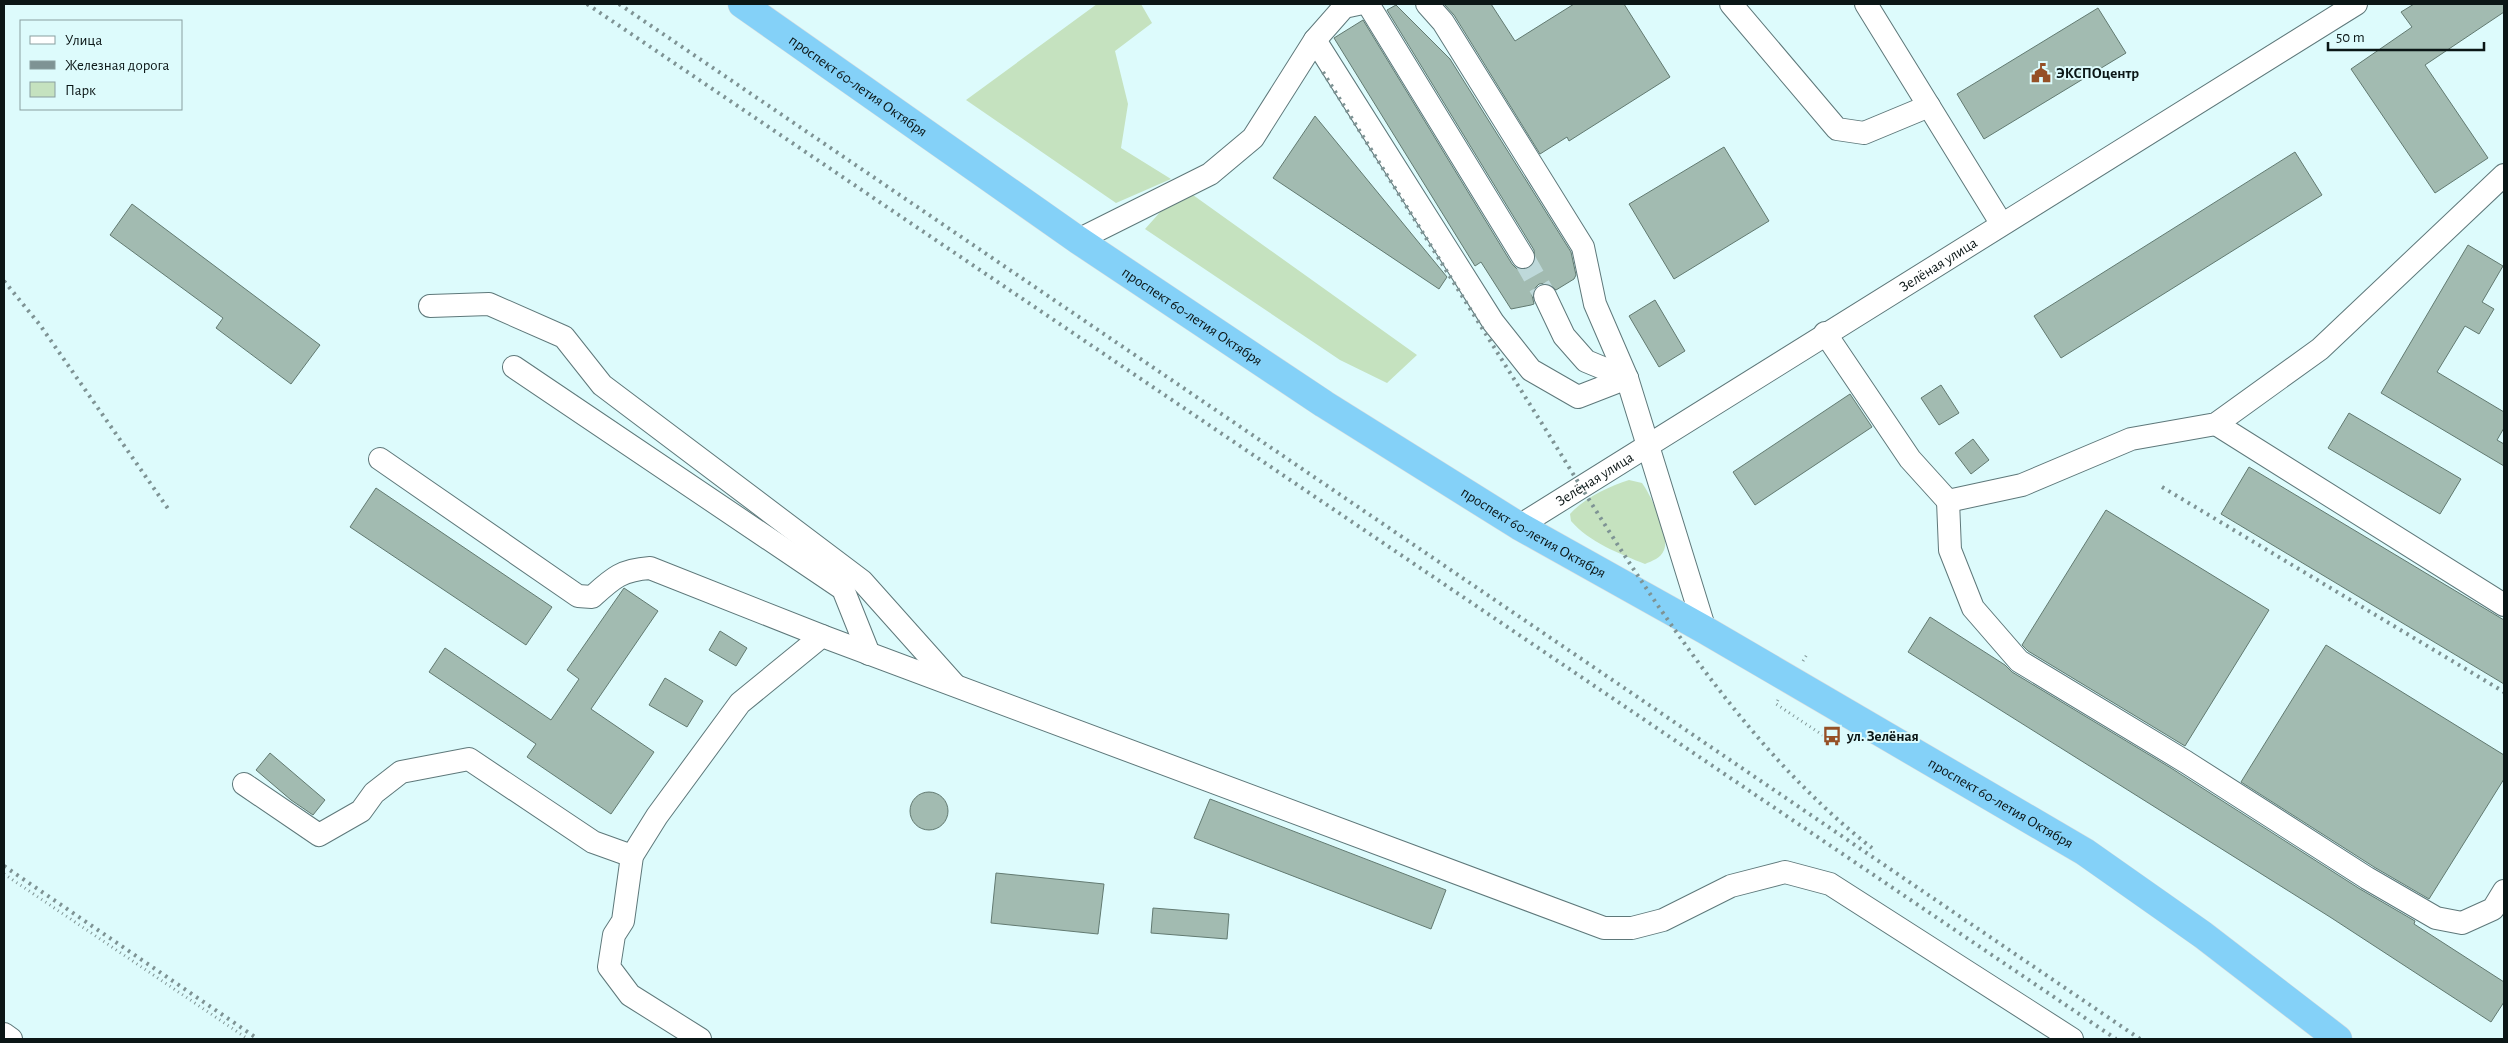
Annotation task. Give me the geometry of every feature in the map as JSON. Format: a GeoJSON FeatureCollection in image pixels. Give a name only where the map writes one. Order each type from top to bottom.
{"type":"FeatureCollection","features":[{"type":"Feature","properties":{"kind":"highway","name":"проспект 60-летия Октября"},"geometry":{"type":"LineString","coordinates":[[742,4],[1078,240],[1262,364],[1519,526],[1705,630],[2085,852],[2203,935],[2338,1039]]}},
{"type":"Feature","properties":{"kind":"street"},"geometry":{"type":"LineString","coordinates":[[1078,240],[1210,174],[1253,138],[1315,40],[1344,7],[1358,4]]}},
{"type":"Feature","properties":{"kind":"street"},"geometry":{"type":"LineString","coordinates":[[1368,4],[1523,257]]}},
{"type":"Feature","properties":{"kind":"street"},"geometry":{"type":"LineString","coordinates":[[1427,4],[1443,22],[1583,248],[1595,304],[1627,378],[1705,630]]}},
{"type":"Feature","properties":{"kind":"street"},"geometry":{"type":"LineString","coordinates":[[1731,4],[1837,129],[1864,133],[1929,106]]}},
{"type":"Feature","properties":{"kind":"street"},"geometry":{"type":"LineString","coordinates":[[1866,4],[2001,223]]}},
{"type":"Feature","properties":{"kind":"street","name":"Зелёная улица"},"geometry":{"type":"LineString","coordinates":[[1519,526],[2001,223],[2356,4]]}},
{"type":"Feature","properties":{"kind":"street"},"geometry":{"type":"LineString","coordinates":[[1315,40],[1493,322],[1531,370],[1578,397],[1627,378]]}},
{"type":"Feature","properties":{"kind":"street"},"geometry":{"type":"LineString","coordinates":[[1948,501],[2022,485],[2131,439],[2216,424],[2320,349],[2504,175]]}},
{"type":"Feature","properties":{"kind":"street"},"geometry":{"type":"LineString","coordinates":[[1545,296],[1564,336],[1586,361],[1627,378]]}},
{"type":"Feature","properties":{"kind":"street"},"geometry":{"type":"LineString","coordinates":[[430,306],[489,304],[564,337],[602,385],[862,581],[956,686]]}},
{"type":"Feature","properties":{"kind":"street"},"geometry":{"type":"LineString","coordinates":[[1825,333],[1910,459],[1948,501],[1950,550],[1973,608],[2020,661],[2186,762],[2367,878],[2436,918],[2462,923],[2493,910],[2504,890]]}},
{"type":"Feature","properties":{"kind":"street"},"geometry":{"type":"LineString","coordinates":[[514,367],[843,589],[869,654]]}},
{"type":"Feature","properties":{"kind":"street"},"geometry":{"type":"LineString","coordinates":[[2216,424],[2504,605]]}},
{"type":"Feature","properties":{"kind":"street"},"geometry":{"type":"LineString","coordinates":[[380,459],[578,596],[592,598],[611,580],[630,570],[650,568],[869,654],[1604,928],[1632,928],[1663,920],[1731,886],[1785,872],[1830,884],[2072,1039]]}},
{"type":"Feature","properties":{"kind":"street"},"geometry":{"type":"LineString","coordinates":[[700,1039],[630,994],[608,968],[614,935],[623,921],[632,856],[657,816],[740,703],[822,636]]}},
{"type":"Feature","properties":{"kind":"street"},"geometry":{"type":"LineString","coordinates":[[244,784],[320,836],[361,811],[374,793],[401,772],[470,759],[593,842],[632,856]]}},
{"type":"Feature","properties":{"kind":"street"},"geometry":{"type":"LineString","coordinates":[[4,1034],[12,1039]]}},
{"type":"Feature","properties":{"kind":"path"},"geometry":{"type":"LineString","coordinates":[[4,874],[248,1039]]}},
{"type":"Feature","properties":{"kind":"green space"},"geometry":{"type":"Polygon","coordinates":[[[1097,4],[1141,4],[1152,23],[1115,51],[1128,104],[1121,148],[1171,179],[1116,203],[966,100],[1097,4]]]}},
{"type":"Feature","properties":{"kind":"green space"},"geometry":{"type":"Polygon","coordinates":[[[1193,195],[1417,355],[1387,383],[1340,360],[1145,229],[1162,210],[1193,195]]]}},
{"type":"Feature","properties":{"kind":"green space"},"geometry":{"type":"Polygon","coordinates":[[[1629,480],[1642,483],[1646,489],[1659,516],[1664,535],[1663,553],[1645,564],[1615,552],[1596,541],[1571,521],[1570,514],[1582,503],[1606,489],[1629,480]]]}},
{"type":"Feature","properties":{"kind":"building"},"geometry":{"type":"Polygon","coordinates":[[[1444,4],[1491,4],[1515,41],[1574,4],[1624,4],[1670,77],[1569,141],[1567,137],[1540,154],[1454,15],[1444,4]]]}},
{"type":"Feature","properties":{"kind":"building"},"geometry":{"type":"Polygon","coordinates":[[[2414,4],[2504,4],[2504,12],[2425,65],[2488,158],[2435,193],[2351,69],[2412,27],[2401,12],[2414,4]]]}},
{"type":"Feature","properties":{"kind":"building"},"geometry":{"type":"Polygon","coordinates":[[[1396,5],[1450,59],[1571,252],[1576,275],[1574,279],[1556,290],[1547,283],[1539,284],[1534,289],[1532,295],[1534,304],[1511,309],[1481,262],[1475,266],[1334,38],[1363,20],[1512,264],[1517,269],[1529,268],[1535,263],[1534,250],[1387,10],[1396,5]]]}},
{"type":"Feature","properties":{"kind":"building","name":"ЭКСПОцентр"},"geometry":{"type":"Polygon","coordinates":[[[2098,8],[2126,53],[1984,139],[1957,94],[2098,8]]]}},
{"type":"Feature","properties":{"kind":"building"},"geometry":{"type":"Polygon","coordinates":[[[1315,116],[1447,277],[1439,289],[1273,178],[1315,116]]]}},
{"type":"Feature","properties":{"kind":"building"},"geometry":{"type":"Polygon","coordinates":[[[1724,147],[1769,221],[1674,279],[1629,204],[1724,147]]]}},
{"type":"Feature","properties":{"kind":"building"},"geometry":{"type":"Polygon","coordinates":[[[2295,152],[2322,195],[2061,358],[2034,316],[2295,152]]]}},
{"type":"Feature","properties":{"kind":"building"},"geometry":{"type":"Polygon","coordinates":[[[132,204],[320,345],[291,384],[216,328],[223,318],[110,235],[132,204]]]}},
{"type":"Feature","properties":{"kind":"building"},"geometry":{"type":"Polygon","coordinates":[[[2468,245],[2503,266],[2482,302],[2494,309],[2479,334],[2465,326],[2437,372],[2504,412],[2504,428],[2497,440],[2504,444],[2504,466],[2381,393],[2468,245]]]}},
{"type":"Feature","properties":{"kind":"building"},"geometry":{"type":"Polygon","coordinates":[[[1655,300],[1685,351],[1659,367],[1629,316],[1655,300]]]}},
{"type":"Feature","properties":{"kind":"building"},"geometry":{"type":"Polygon","coordinates":[[[1941,385],[1959,413],[1939,425],[1921,398],[1941,385]]]}},
{"type":"Feature","properties":{"kind":"building"},"geometry":{"type":"Polygon","coordinates":[[[1850,394],[1872,427],[1755,505],[1733,472],[1850,394]]]}},
{"type":"Feature","properties":{"kind":"building"},"geometry":{"type":"Polygon","coordinates":[[[2349,413],[2461,479],[2440,514],[2328,448],[2349,413]]]}},
{"type":"Feature","properties":{"kind":"building"},"geometry":{"type":"Polygon","coordinates":[[[1973,439],[1989,460],[1971,474],[1955,453],[1973,439]]]}},
{"type":"Feature","properties":{"kind":"building"},"geometry":{"type":"Polygon","coordinates":[[[2249,467],[2504,620],[2504,684],[2221,514],[2249,467]]]}},
{"type":"Feature","properties":{"kind":"building"},"geometry":{"type":"Polygon","coordinates":[[[376,488],[552,607],[526,645],[350,527],[376,488]]]}},
{"type":"Feature","properties":{"kind":"building"},"geometry":{"type":"Polygon","coordinates":[[[2106,510],[2269,610],[2185,746],[2028,651],[2022,645],[2106,510]]]}},
{"type":"Feature","properties":{"kind":"building"},"geometry":{"type":"Polygon","coordinates":[[[624,588],[658,611],[591,709],[654,752],[611,814],[527,757],[536,744],[429,672],[445,648],[551,720],[579,679],[567,670],[624,588]]]}},
{"type":"Feature","properties":{"kind":"building"},"geometry":{"type":"Polygon","coordinates":[[[1930,617],[2005,665],[2012,672],[2171,768],[2360,889],[2415,921],[2414,924],[2504,982],[2504,1002],[2491,1022],[2330,917],[1908,652],[1930,617]]]}},
{"type":"Feature","properties":{"kind":"building"},"geometry":{"type":"Polygon","coordinates":[[[720,631],[747,648],[736,666],[709,650],[720,631]]]}},
{"type":"Feature","properties":{"kind":"building"},"geometry":{"type":"Polygon","coordinates":[[[2326,645],[2504,755],[2504,779],[2429,899],[2374,867],[2241,782],[2326,645]]]}},
{"type":"Feature","properties":{"kind":"building"},"geometry":{"type":"Polygon","coordinates":[[[665,678],[703,701],[687,727],[649,705],[665,678]]]}},
{"type":"Feature","properties":{"kind":"building"},"geometry":{"type":"Polygon","coordinates":[[[270,753],[325,800],[313,815],[291,800],[256,770],[270,753]]]}},
{"type":"Feature","properties":{"kind":"building"},"geometry":{"type":"Polygon","coordinates":[[[929,792],[943,797],[948,811],[943,825],[929,830],[915,825],[910,811],[915,797],[929,792]]]}},
{"type":"Feature","properties":{"kind":"building"},"geometry":{"type":"Polygon","coordinates":[[[1210,799],[1446,890],[1431,929],[1194,838],[1210,799]]]}},
{"type":"Feature","properties":{"kind":"building"},"geometry":{"type":"Polygon","coordinates":[[[996,873],[1104,884],[1098,934],[991,923],[996,873]]]}},
{"type":"Feature","properties":{"kind":"building"},"geometry":{"type":"Polygon","coordinates":[[[1153,908],[1229,914],[1227,939],[1151,933],[1153,908]]]}},
{"type":"Feature","properties":{"kind":"tunnel"},"geometry":{"type":"LineString","coordinates":[[1523,257],[1545,296]]}},
{"type":"Feature","properties":{"kind":"railway"},"geometry":{"type":"LineString","coordinates":[[587,4],[2116,1039]]}},
{"type":"Feature","properties":{"kind":"railway"},"geometry":{"type":"LineString","coordinates":[[619,4],[2140,1039]]}},
{"type":"Feature","properties":{"kind":"railway"},"geometry":{"type":"LineString","coordinates":[[1323,72],[1615,541],[1692,654],[1777,759],[1823,806],[1872,848]]}},
{"type":"Feature","properties":{"kind":"railway"},"geometry":{"type":"LineString","coordinates":[[4,281],[40,325],[169,510]]}},
{"type":"Feature","properties":{"kind":"railway"},"geometry":{"type":"LineString","coordinates":[[2162,487],[2504,692]]}},
{"type":"Feature","properties":{"kind":"railway"},"geometry":{"type":"LineString","coordinates":[[4,866],[258,1039]]}},
{"type":"Feature","properties":{"kind":"place","name":"ЭКСПОцентр"},"geometry":{"type":"Point","coordinates":[2041,73]}},
{"type":"Feature","properties":{"kind":"place","name":"ул. Зелёная"},"geometry":{"type":"Point","coordinates":[1832,736]}}]}
